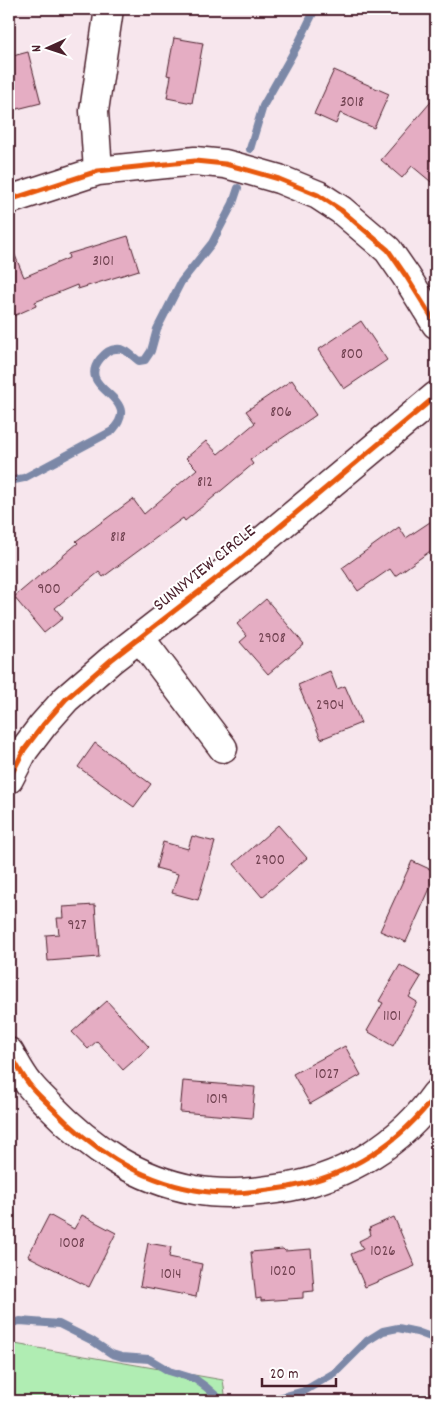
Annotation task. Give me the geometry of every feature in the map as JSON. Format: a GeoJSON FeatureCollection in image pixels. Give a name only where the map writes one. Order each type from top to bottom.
{"type":"FeatureCollection","features":[{"type":"Feature","properties":{"kind":"street"},"geometry":{"type":"LineString","coordinates":[[98,171],[94,111],[110,9]]}},
{"type":"Feature","properties":{"kind":"street"},"geometry":{"type":"LineString","coordinates":[[9,200],[98,171],[196,161],[225,164],[279,179],[318,195],[341,210],[388,250],[436,324]]}},
{"type":"Feature","properties":{"kind":"street","name":"SUNNYVIEW CIRCLE"},"geometry":{"type":"LineString","coordinates":[[9,779],[24,750],[66,699],[236,563],[436,396]]}},
{"type":"Feature","properties":{"kind":"street"},"geometry":{"type":"LineString","coordinates":[[140,638],[223,748]]}},
{"type":"Feature","properties":{"kind":"street"},"geometry":{"type":"LineString","coordinates":[[9,1052],[29,1084],[71,1127],[97,1149],[143,1174],[165,1183],[196,1190],[227,1193],[258,1192],[310,1183],[336,1173],[360,1162],[384,1147],[405,1129],[436,1094]]}},
{"type":"Feature","properties":{"kind":"green space"},"geometry":{"type":"Polygon","coordinates":[[[9,1343],[223,1380],[226,1401],[9,1401],[9,1343]]]}},
{"type":"Feature","properties":{"kind":"building"},"geometry":{"type":"Polygon","coordinates":[[[174,38],[203,43],[192,103],[167,98],[171,76],[167,75],[174,38]]]}},
{"type":"Feature","properties":{"kind":"building"},"geometry":{"type":"Polygon","coordinates":[[[28,52],[41,103],[9,111],[9,57],[28,52]]]}},
{"type":"Feature","properties":{"kind":"building"},"geometry":{"type":"Polygon","coordinates":[[[334,70],[389,94],[374,128],[340,113],[336,124],[314,114],[334,70]]]}},
{"type":"Feature","properties":{"kind":"building"},"geometry":{"type":"Polygon","coordinates":[[[436,96],[436,186],[412,166],[402,178],[381,160],[436,96]]]}},
{"type":"Feature","properties":{"kind":"building"},"geometry":{"type":"Polygon","coordinates":[[[128,236],[139,270],[78,289],[77,285],[35,302],[36,306],[9,318],[9,241],[24,277],[69,258],[68,254],[128,236]]]}},
{"type":"Feature","properties":{"kind":"building"},"geometry":{"type":"Polygon","coordinates":[[[361,321],[387,360],[344,389],[318,350],[361,321]]]}},
{"type":"Feature","properties":{"kind":"building"},"geometry":{"type":"Polygon","coordinates":[[[292,380],[316,415],[250,460],[253,464],[185,521],[183,518],[103,577],[99,572],[55,608],[63,618],[44,633],[14,597],[78,543],[76,541],[133,499],[144,514],[197,469],[186,458],[206,441],[218,454],[255,423],[246,411],[292,380]]]}},
{"type":"Feature","properties":{"kind":"building"},"geometry":{"type":"Polygon","coordinates":[[[436,518],[436,547],[395,576],[390,569],[358,591],[342,568],[399,527],[406,538],[436,518]]]}},
{"type":"Feature","properties":{"kind":"building"},"geometry":{"type":"Polygon","coordinates":[[[266,599],[304,644],[268,674],[240,642],[247,636],[237,624],[266,599]]]}},
{"type":"Feature","properties":{"kind":"building"},"geometry":{"type":"Polygon","coordinates":[[[330,671],[337,689],[345,686],[361,723],[321,739],[298,685],[330,671]]]}},
{"type":"Feature","properties":{"kind":"building"},"geometry":{"type":"Polygon","coordinates":[[[95,743],[151,784],[134,807],[78,767],[95,743]]]}},
{"type":"Feature","properties":{"kind":"building"},"geometry":{"type":"Polygon","coordinates":[[[278,825],[307,858],[262,897],[234,864],[278,825]]]}},
{"type":"Feature","properties":{"kind":"building"},"geometry":{"type":"Polygon","coordinates":[[[192,836],[215,842],[198,900],[172,893],[178,874],[156,868],[163,842],[188,849],[192,836]]]}},
{"type":"Feature","properties":{"kind":"building"},"geometry":{"type":"Polygon","coordinates":[[[412,861],[436,872],[436,875],[406,942],[380,931],[412,861]]]}},
{"type":"Feature","properties":{"kind":"building"},"geometry":{"type":"Polygon","coordinates":[[[95,905],[99,957],[48,961],[46,935],[59,934],[57,918],[64,918],[63,907],[95,905]]]}},
{"type":"Feature","properties":{"kind":"building"},"geometry":{"type":"Polygon","coordinates":[[[400,965],[421,977],[409,997],[417,1002],[393,1046],[367,1031],[383,1003],[379,1001],[400,965]]]}},
{"type":"Feature","properties":{"kind":"building"},"geometry":{"type":"Polygon","coordinates":[[[107,1001],[149,1047],[123,1070],[97,1041],[88,1049],[72,1032],[107,1001]]]}},
{"type":"Feature","properties":{"kind":"building"},"geometry":{"type":"Polygon","coordinates":[[[345,1046],[361,1075],[310,1104],[293,1074],[345,1046]]]}},
{"type":"Feature","properties":{"kind":"building"},"geometry":{"type":"Polygon","coordinates":[[[183,1081],[255,1087],[252,1118],[180,1112],[183,1081]]]}},
{"type":"Feature","properties":{"kind":"building"},"geometry":{"type":"Polygon","coordinates":[[[49,1215],[74,1229],[82,1215],[116,1233],[89,1287],[28,1256],[49,1215]]]}},
{"type":"Feature","properties":{"kind":"building"},"geometry":{"type":"Polygon","coordinates":[[[394,1217],[415,1266],[365,1287],[351,1254],[363,1249],[359,1241],[371,1235],[369,1228],[394,1217]]]}},
{"type":"Feature","properties":{"kind":"building"},"geometry":{"type":"Polygon","coordinates":[[[148,1243],[171,1247],[169,1257],[202,1264],[196,1297],[140,1286],[148,1243]]]}},
{"type":"Feature","properties":{"kind":"building"},"geometry":{"type":"Polygon","coordinates":[[[283,1249],[285,1251],[311,1249],[314,1291],[303,1292],[303,1298],[261,1301],[261,1298],[256,1299],[251,1252],[283,1249]]]}},
{"type":"Feature","properties":{"kind":"waterway"},"geometry":{"type":"LineString","coordinates":[[250,149],[263,106],[297,46],[315,9]]}},
{"type":"Feature","properties":{"kind":"waterway"},"geometry":{"type":"LineString","coordinates":[[9,481],[24,478],[112,431],[116,426],[120,419],[121,411],[114,398],[97,381],[94,375],[95,368],[103,355],[113,349],[125,351],[139,361],[145,360],[151,351],[157,329],[181,282],[212,243],[233,203],[238,188]]}},
{"type":"Feature","properties":{"kind":"waterway"},"geometry":{"type":"LineString","coordinates":[[9,1324],[20,1321],[59,1324],[91,1340],[112,1354],[122,1357],[149,1359],[169,1371],[195,1379],[222,1401]]}},
{"type":"Feature","properties":{"kind":"waterway"},"geometry":{"type":"LineString","coordinates":[[267,1401],[304,1391],[336,1372],[367,1341],[383,1331],[398,1328],[436,1339]]}},
{"type":"Feature","properties":{"kind":"cycle path"},"geometry":{"type":"LineString","coordinates":[[9,200],[98,171],[195,161],[225,164],[279,179],[318,195],[341,210],[388,250],[436,324]]}},
{"type":"Feature","properties":{"kind":"cycle path"},"geometry":{"type":"LineString","coordinates":[[9,779],[24,750],[66,699],[111,660],[236,563],[436,396]]}},
{"type":"Feature","properties":{"kind":"cycle path"},"geometry":{"type":"LineString","coordinates":[[9,1052],[34,1090],[98,1148],[134,1170],[153,1178],[174,1185],[207,1192],[242,1193],[289,1187],[332,1175],[372,1155],[390,1142],[407,1128],[436,1094]]}}]}
